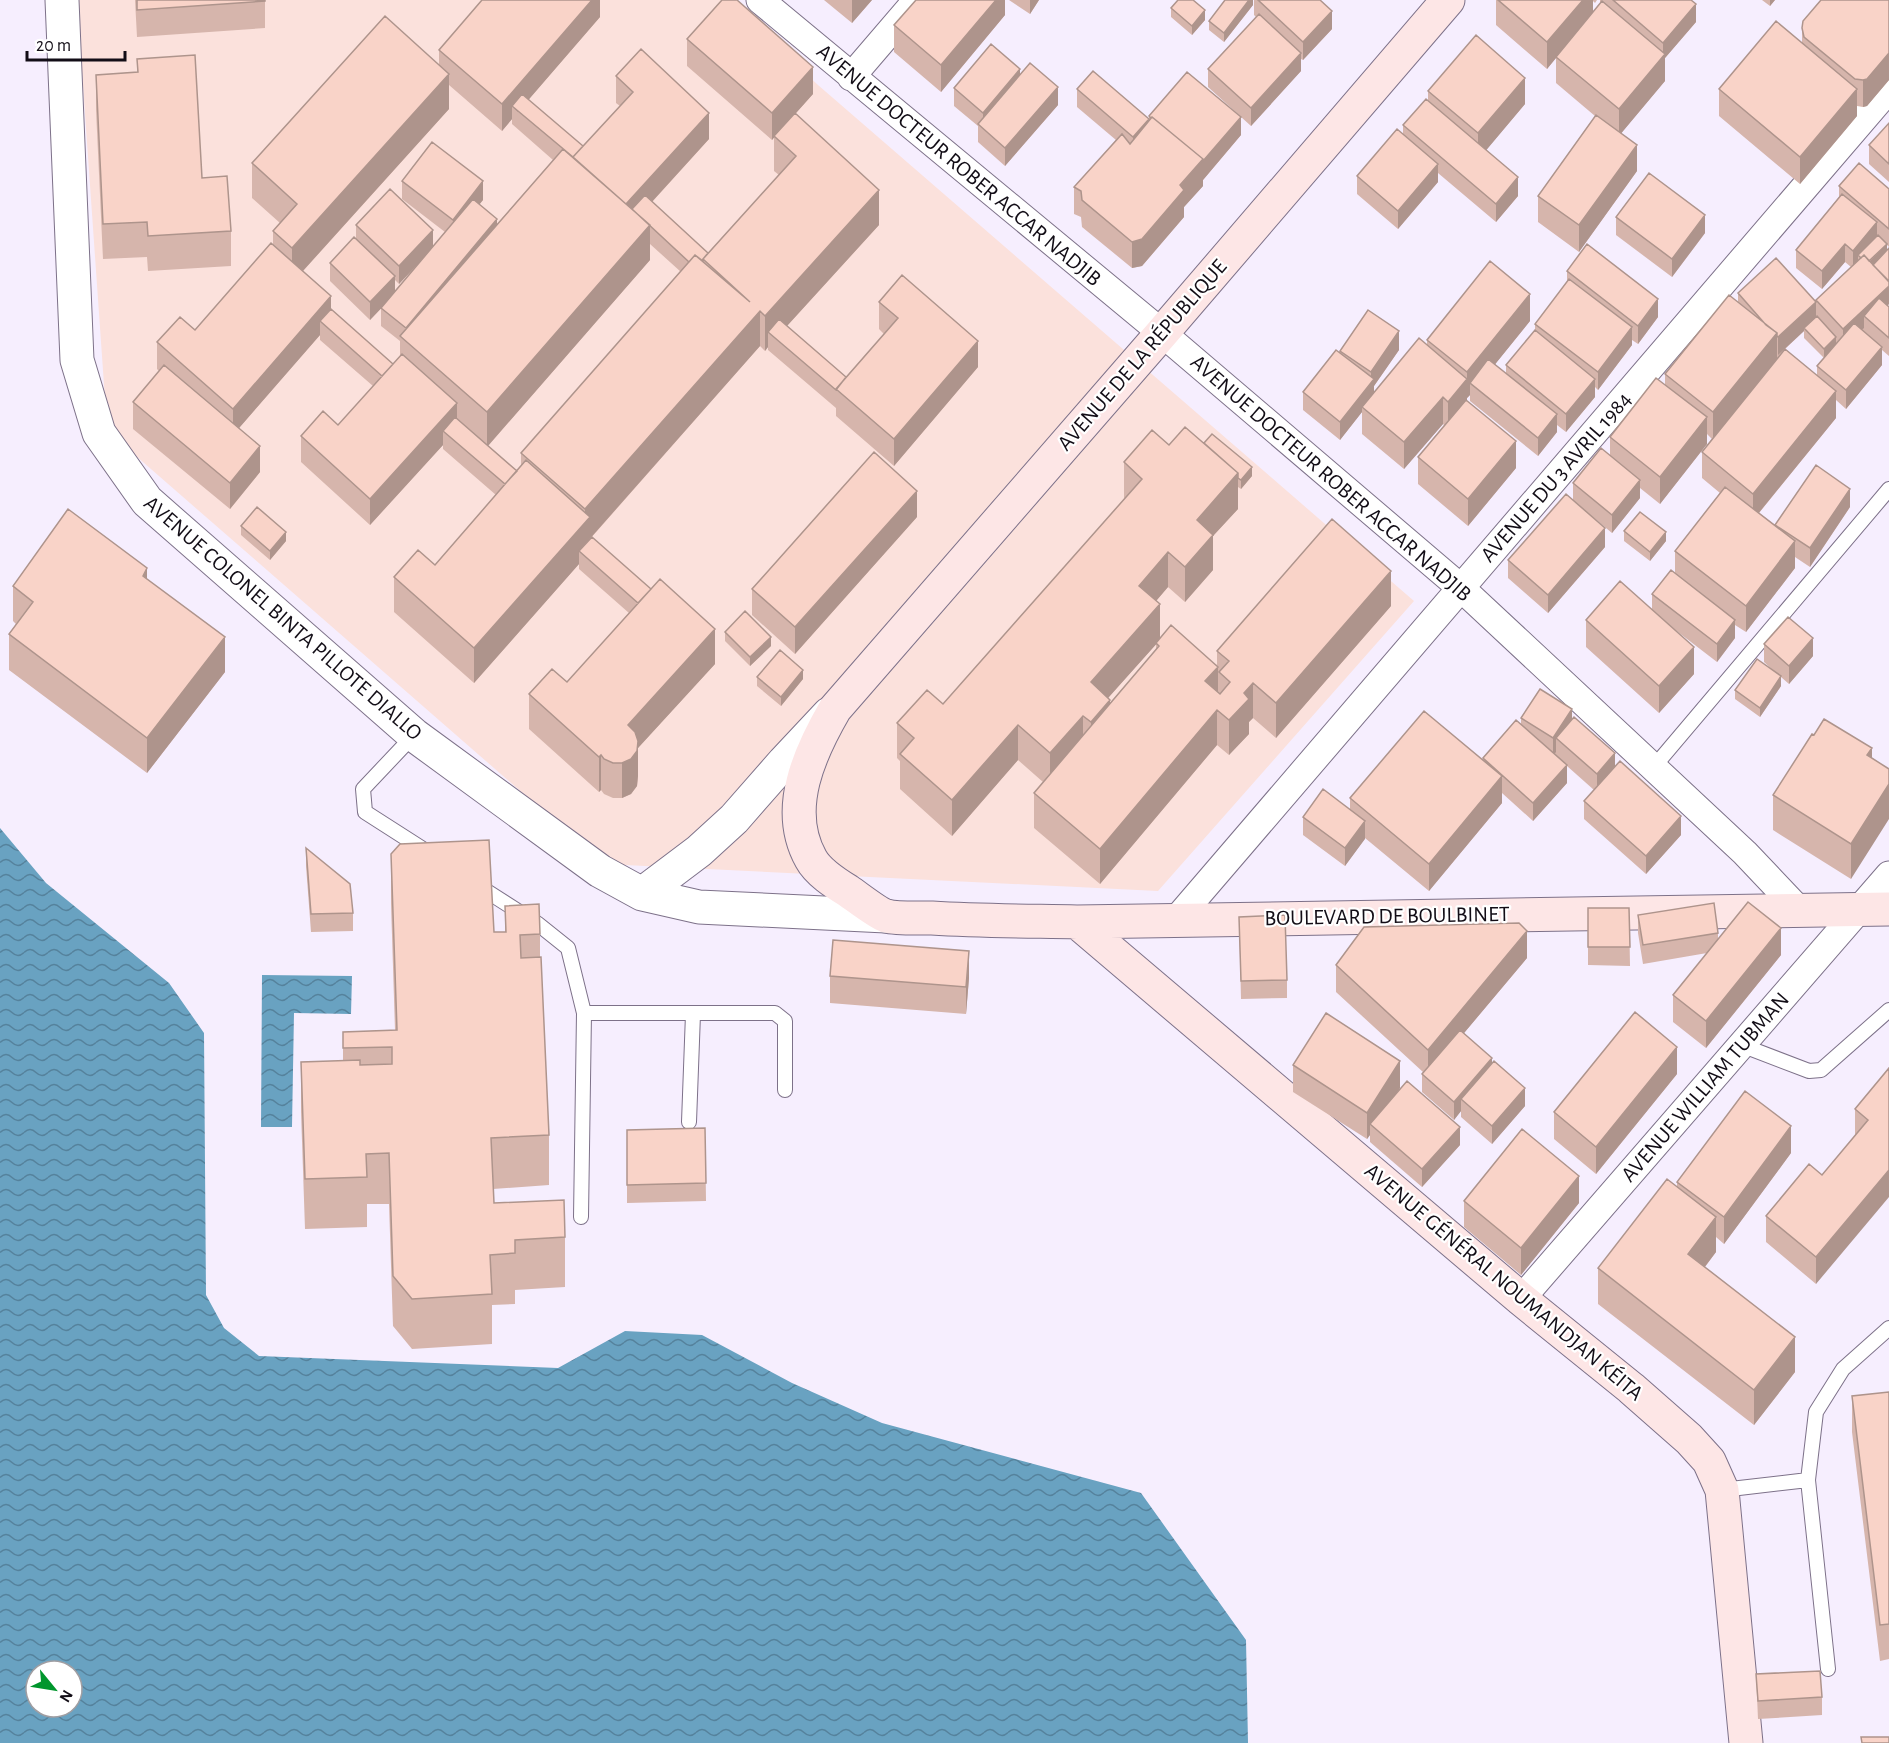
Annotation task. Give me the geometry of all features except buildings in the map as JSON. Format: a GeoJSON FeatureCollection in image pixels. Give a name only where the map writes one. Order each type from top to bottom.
{"type":"FeatureCollection","features":[{"type":"Feature","properties":{"kind":"main road","name":"AVENUE DE LA RÉPUBLIQUE"},"geometry":{"type":"LineString","coordinates":[[886,916],[831,880],[811,860],[802,836],[801,788],[807,765],[819,736],[835,709],[1448,0]]}},
{"type":"Feature","properties":{"kind":"main road","name":"BOULEVARD DE BOULBINET"},"geometry":{"type":"LineString","coordinates":[[886,916],[1077,922],[1874,909]]}},
{"type":"Feature","properties":{"kind":"main road","name":"AVENUE GÉNÉRAL NOUMANDJAN KÉITA"},"geometry":{"type":"LineString","coordinates":[[1077,922],[1521,1299],[1631,1388],[1689,1439],[1709,1461],[1722,1490],[1746,1743]]}},
{"type":"Feature","properties":{"kind":"street","name":"AVENUE COLONEL BINTA PILLOTE DIALLO"},"geometry":{"type":"LineString","coordinates":[[63,0],[77,360],[99,433],[147,501],[414,735],[600,871],[642,894],[699,907],[886,916]]}},
{"type":"Feature","properties":{"kind":"street","name":"AVENUE DOCTEUR ROBER ACCAR NADJIB"},"geometry":{"type":"LineString","coordinates":[[760,0],[1162,333],[1461,588],[1745,853],[1799,910]]}},
{"type":"Feature","properties":{"kind":"street"},"geometry":{"type":"LineString","coordinates":[[851,77],[917,0]]}},
{"type":"Feature","properties":{"kind":"street","name":"AVENUE DU 3 AVRIL 1984"},"geometry":{"type":"LineString","coordinates":[[1176,920],[1889,89]]}},
{"type":"Feature","properties":{"kind":"street","name":"AVENUE DE LA RÉPUBLIQUE"},"geometry":{"type":"LineString","coordinates":[[642,894],[699,851],[734,819],[835,709]]}},
{"type":"Feature","properties":{"kind":"street","name":"AVENUE WILLIAM TUBMAN"},"geometry":{"type":"LineString","coordinates":[[1521,1299],[1741,1045],[1874,909],[1889,875]]}},
{"type":"Feature","properties":{"kind":"lane"},"geometry":{"type":"LineString","coordinates":[[1653,768],[1889,489]]}},
{"type":"Feature","properties":{"kind":"lane"},"geometry":{"type":"LineString","coordinates":[[414,735],[363,789],[365,812],[441,861]]}},
{"type":"Feature","properties":{"kind":"lane"},"geometry":{"type":"LineString","coordinates":[[470,880],[538,924],[568,948],[584,1013],[580,1218]]}},
{"type":"Feature","properties":{"kind":"lane"},"geometry":{"type":"LineString","coordinates":[[1741,1045],[1809,1071],[1821,1070],[1889,1010]]}},
{"type":"Feature","properties":{"kind":"lane"},"geometry":{"type":"LineString","coordinates":[[584,1013],[775,1013],[785,1021],[785,1090]]}},
{"type":"Feature","properties":{"kind":"lane"},"geometry":{"type":"LineString","coordinates":[[689,1122],[693,1014]]}},
{"type":"Feature","properties":{"kind":"lane"},"geometry":{"type":"LineString","coordinates":[[1828,1668],[1808,1480],[1816,1412],[1843,1370],[1889,1328]]}},
{"type":"Feature","properties":{"kind":"lane"},"geometry":{"type":"LineString","coordinates":[[1722,1490],[1808,1480]]}},
{"type":"Feature","properties":{"kind":"shaded area"},"geometry":{"type":"Polygon","coordinates":[[[77,0],[726,0],[818,85],[1414,601],[1158,891],[604,864],[128,449],[106,413],[77,0]]]}},
{"type":"Feature","properties":{"kind":"water"},"geometry":{"type":"Polygon","coordinates":[[[0,828],[46,883],[169,983],[204,1033],[206,1295],[224,1328],[259,1356],[558,1368],[625,1331],[702,1335],[792,1383],[882,1423],[1141,1493],[1246,1640],[1248,1743],[0,1743],[0,828]]]}},
{"type":"Feature","properties":{"kind":"water"},"geometry":{"type":"Polygon","coordinates":[[[262,975],[352,976],[351,1014],[294,1013],[292,1127],[261,1127],[262,975]]]}}]}
